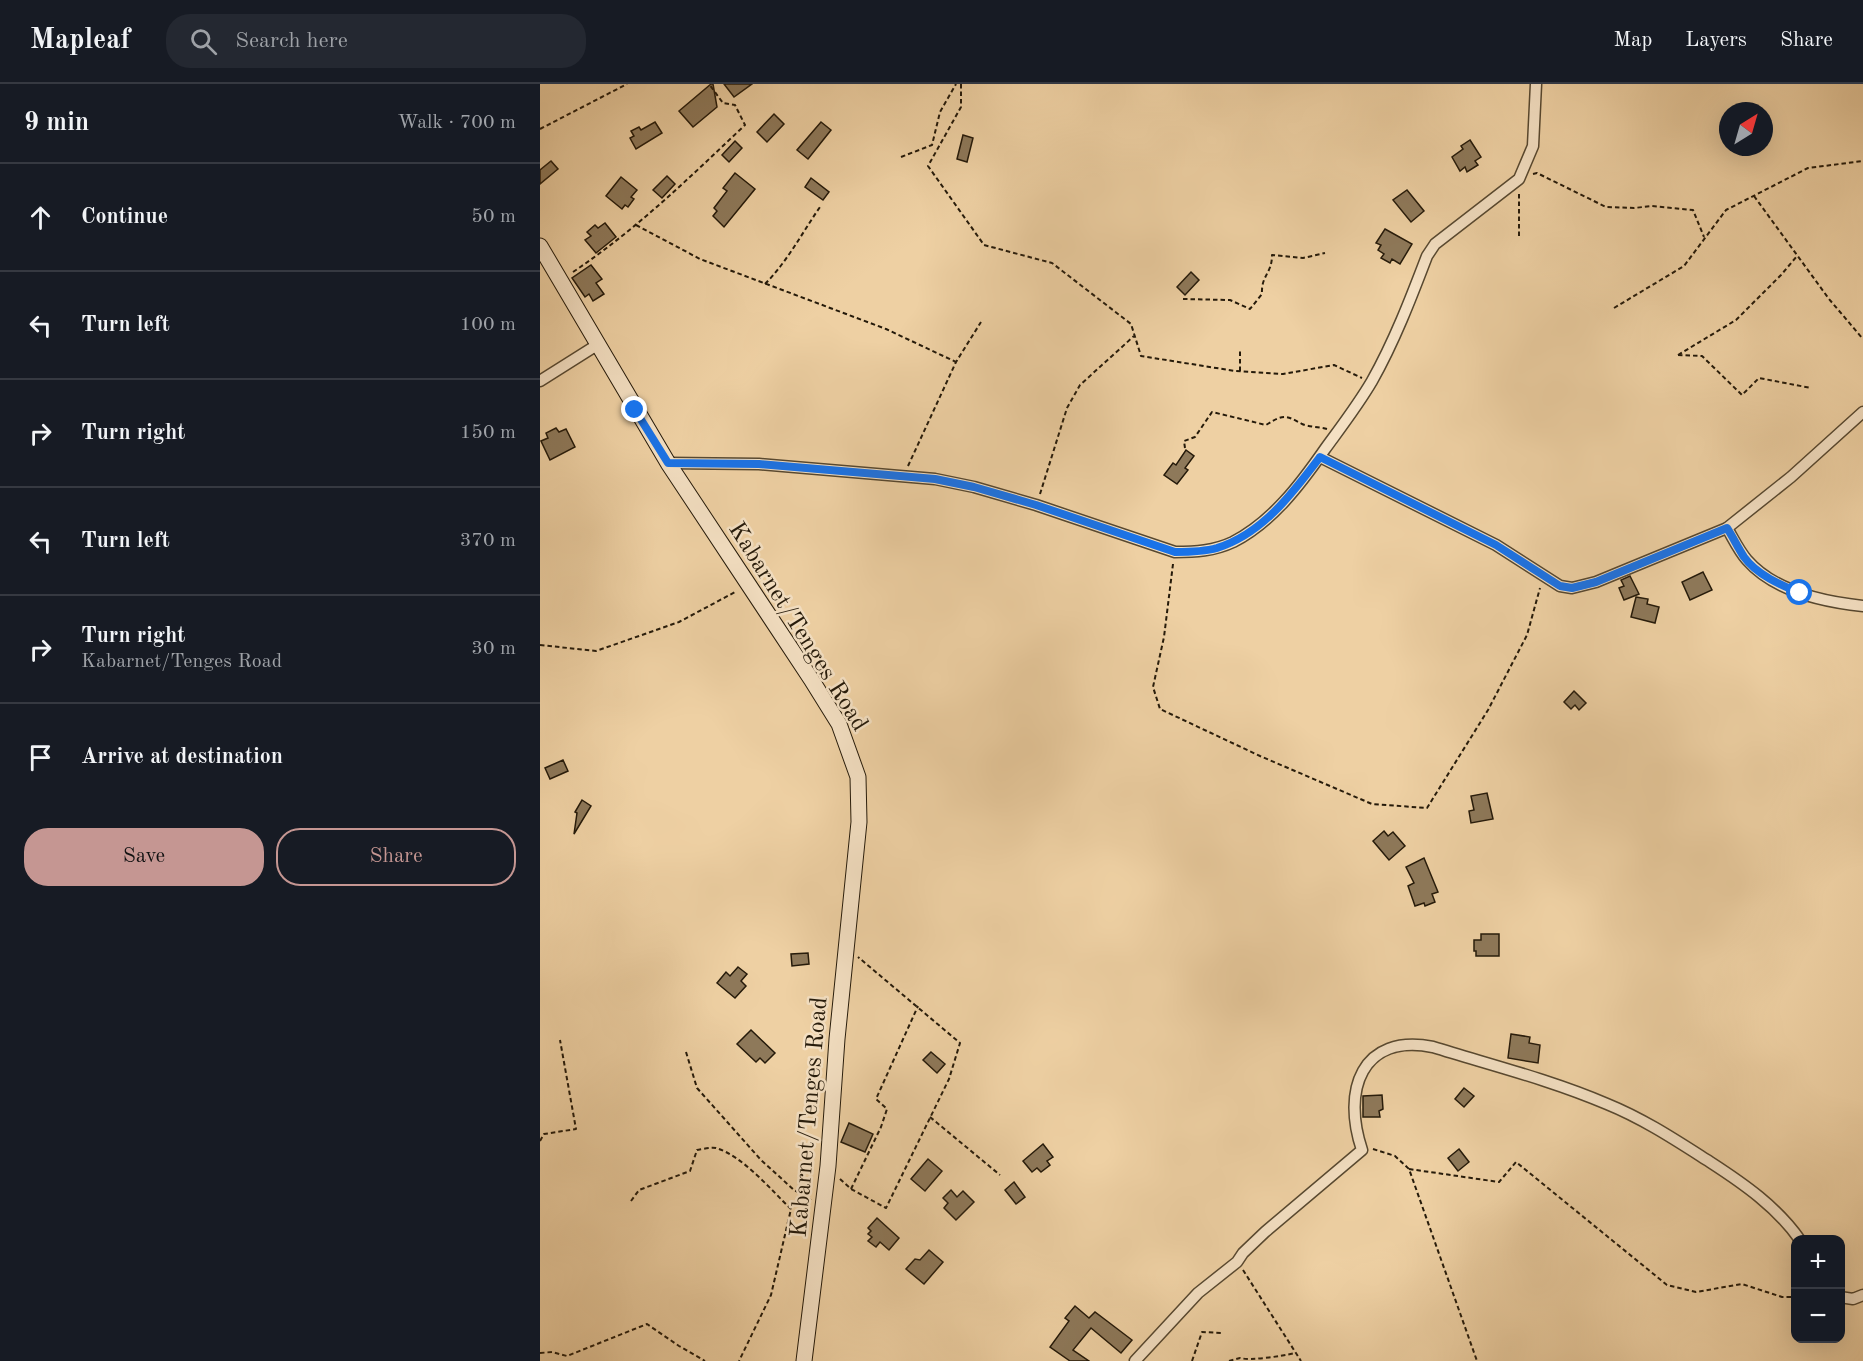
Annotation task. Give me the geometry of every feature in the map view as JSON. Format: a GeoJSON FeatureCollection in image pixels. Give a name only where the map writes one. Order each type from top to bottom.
{"type":"FeatureCollection","features":[{"type":"Feature","properties":{"kind":"street"},"geometry":{"type":"LineString","coordinates":[[668,463],[759,464],[935,479],[974,487],[1036,505],[1175,552],[1199,552],[1233,542],[1261,525],[1297,487],[1338,431],[1371,382],[1389,349],[1427,256],[1435,244],[1519,179],[1533,146],[1536,84]]}},
{"type":"Feature","properties":{"kind":"street","name":"Kabarnet/Tenges Road"},"geometry":{"type":"LineString","coordinates":[[540,246],[668,463],[838,724],[858,777],[859,822],[846,946],[828,1166],[804,1361]]}},
{"type":"Feature","properties":{"kind":"street"},"geometry":{"type":"LineString","coordinates":[[540,381],[597,345]]}},
{"type":"Feature","properties":{"kind":"street"},"geometry":{"type":"LineString","coordinates":[[1320,457],[1424,511],[1469,531],[1517,557],[1560,586],[1572,588],[1635,567],[1727,528],[1791,477],[1863,412]]}},
{"type":"Feature","properties":{"kind":"street"},"geometry":{"type":"LineString","coordinates":[[1727,528],[1745,558],[1769,578],[1800,593],[1863,606]]}},
{"type":"Feature","properties":{"kind":"street"},"geometry":{"type":"LineString","coordinates":[[1135,1361],[1198,1293],[1237,1262],[1265,1232],[1362,1150],[1354,1119],[1355,1088],[1364,1068],[1381,1052],[1401,1044],[1433,1047],[1576,1093],[1642,1120],[1744,1185],[1773,1208],[1797,1235]]}},
{"type":"Feature","properties":{"kind":"street"},"geometry":{"type":"LineString","coordinates":[[1845,1298],[1852,1299],[1863,1295]]}},
{"type":"Feature","properties":{"kind":"path"},"geometry":{"type":"LineString","coordinates":[[540,129],[627,84]]}},
{"type":"Feature","properties":{"kind":"path"},"geometry":{"type":"LineString","coordinates":[[560,280],[612,246],[663,203],[745,125],[735,105],[723,103],[709,84]]}},
{"type":"Feature","properties":{"kind":"path"},"geometry":{"type":"LineString","coordinates":[[901,157],[932,145],[940,112],[956,84]]}},
{"type":"Feature","properties":{"kind":"path"},"geometry":{"type":"LineString","coordinates":[[961,84],[961,107],[928,166],[984,245],[1052,263],[1131,324],[1141,356],[1240,371],[1283,374],[1334,365],[1371,382]]}},
{"type":"Feature","properties":{"kind":"path"},"geometry":{"type":"LineString","coordinates":[[1614,308],[1684,266],[1726,210],[1808,168],[1863,161]]}},
{"type":"Feature","properties":{"kind":"path"},"geometry":{"type":"LineString","coordinates":[[1519,236],[1519,179],[1537,173],[1606,207],[1652,206],[1693,210],[1704,238]]}},
{"type":"Feature","properties":{"kind":"path"},"geometry":{"type":"LineString","coordinates":[[1753,195],[1829,299],[1863,339]]}},
{"type":"Feature","properties":{"kind":"path"},"geometry":{"type":"LineString","coordinates":[[765,284],[779,270],[820,207]]}},
{"type":"Feature","properties":{"kind":"path"},"geometry":{"type":"LineString","coordinates":[[636,225],[700,259],[886,329],[956,362]]}},
{"type":"Feature","properties":{"kind":"path"},"geometry":{"type":"LineString","coordinates":[[1184,299],[1230,300],[1250,309],[1262,294],[1262,283],[1272,266],[1272,255],[1303,258],[1325,253]]}},
{"type":"Feature","properties":{"kind":"path"},"geometry":{"type":"LineString","coordinates":[[1797,256],[1736,320],[1678,355],[1702,356],[1742,395],[1759,378],[1811,388]]}},
{"type":"Feature","properties":{"kind":"path"},"geometry":{"type":"LineString","coordinates":[[903,477],[956,362],[981,322]]}},
{"type":"Feature","properties":{"kind":"path"},"geometry":{"type":"LineString","coordinates":[[1036,505],[1067,408],[1080,386],[1135,336]]}},
{"type":"Feature","properties":{"kind":"path"},"geometry":{"type":"LineString","coordinates":[[1240,351],[1240,371]]}},
{"type":"Feature","properties":{"kind":"path"},"geometry":{"type":"LineString","coordinates":[[1185,448],[1184,441],[1195,437],[1212,412],[1266,425],[1279,417],[1296,418],[1303,424],[1338,431]]}},
{"type":"Feature","properties":{"kind":"path"},"geometry":{"type":"LineString","coordinates":[[1175,552],[1164,637],[1153,687],[1160,709],[1260,756],[1372,804],[1427,808],[1488,711],[1527,635],[1544,576]]}},
{"type":"Feature","properties":{"kind":"path"},"geometry":{"type":"LineString","coordinates":[[540,645],[596,651],[679,622],[749,585]]}},
{"type":"Feature","properties":{"kind":"path"},"geometry":{"type":"LineString","coordinates":[[828,1166],[851,1189],[886,1208],[949,1079],[960,1043],[846,946]]}},
{"type":"Feature","properties":{"kind":"path"},"geometry":{"type":"LineString","coordinates":[[851,1189],[881,1127],[887,1109],[876,1099],[918,1006]]}},
{"type":"Feature","properties":{"kind":"path"},"geometry":{"type":"LineString","coordinates":[[540,1141],[544,1134],[576,1129],[560,1040]]}},
{"type":"Feature","properties":{"kind":"path"},"geometry":{"type":"LineString","coordinates":[[686,1052],[697,1088],[719,1114],[761,1160],[794,1190],[824,1208]]}},
{"type":"Feature","properties":{"kind":"path"},"geometry":{"type":"LineString","coordinates":[[930,1117],[1000,1175]]}},
{"type":"Feature","properties":{"kind":"path"},"geometry":{"type":"LineString","coordinates":[[631,1201],[639,1190],[690,1171],[697,1150],[715,1148],[749,1166],[792,1209],[771,1295],[739,1361]]}},
{"type":"Feature","properties":{"kind":"path"},"geometry":{"type":"LineString","coordinates":[[1362,1150],[1378,1150],[1395,1156],[1409,1169],[1477,1361]]}},
{"type":"Feature","properties":{"kind":"path"},"geometry":{"type":"LineString","coordinates":[[1409,1169],[1499,1182],[1516,1162],[1667,1285],[1696,1292],[1742,1284],[1782,1297],[1791,1297]]}},
{"type":"Feature","properties":{"kind":"path"},"geometry":{"type":"LineString","coordinates":[[1237,1262],[1301,1361]]}},
{"type":"Feature","properties":{"kind":"path"},"geometry":{"type":"LineString","coordinates":[[540,1353],[552,1352],[567,1356],[647,1324],[705,1361]]}},
{"type":"Feature","properties":{"kind":"path"},"geometry":{"type":"LineString","coordinates":[[1192,1361],[1202,1332],[1222,1333]]}},
{"type":"Feature","properties":{"kind":"path"},"geometry":{"type":"LineString","coordinates":[[1229,1361],[1240,1358],[1245,1360],[1274,1358],[1295,1353]]}},
{"type":"Feature","properties":{"kind":"building"},"geometry":{"type":"Polygon","coordinates":[[[713,84],[717,107],[693,127],[679,111],[713,84]]]}},
{"type":"Feature","properties":{"kind":"building"},"geometry":{"type":"Polygon","coordinates":[[[724,84],[752,84],[734,97],[724,84]]]}},
{"type":"Feature","properties":{"kind":"building"},"geometry":{"type":"Polygon","coordinates":[[[774,114],[784,124],[767,142],[757,132],[774,114]]]}},
{"type":"Feature","properties":{"kind":"building"},"geometry":{"type":"Polygon","coordinates":[[[655,122],[662,133],[636,149],[630,138],[634,136],[631,131],[639,127],[641,130],[655,122]]]}},
{"type":"Feature","properties":{"kind":"building"},"geometry":{"type":"Polygon","coordinates":[[[821,122],[831,130],[808,159],[797,150],[821,122]]]}},
{"type":"Feature","properties":{"kind":"building"},"geometry":{"type":"Polygon","coordinates":[[[963,135],[973,138],[967,162],[957,159],[963,135]]]}},
{"type":"Feature","properties":{"kind":"building"},"geometry":{"type":"Polygon","coordinates":[[[1470,140],[1481,157],[1475,161],[1478,165],[1467,172],[1465,167],[1460,171],[1452,157],[1463,149],[1461,146],[1470,140]]]}},
{"type":"Feature","properties":{"kind":"building"},"geometry":{"type":"Polygon","coordinates":[[[735,141],[742,148],[729,162],[722,155],[735,141]]]}},
{"type":"Feature","properties":{"kind":"building"},"geometry":{"type":"Polygon","coordinates":[[[551,161],[558,169],[540,184],[540,170],[551,161]]]}},
{"type":"Feature","properties":{"kind":"building"},"geometry":{"type":"Polygon","coordinates":[[[735,173],[755,189],[724,227],[713,216],[717,211],[714,208],[727,191],[723,188],[735,173]]]}},
{"type":"Feature","properties":{"kind":"building"},"geometry":{"type":"Polygon","coordinates":[[[667,176],[675,184],[662,198],[653,190],[667,176]]]}},
{"type":"Feature","properties":{"kind":"building"},"geometry":{"type":"Polygon","coordinates":[[[621,177],[637,190],[631,197],[634,199],[628,207],[625,205],[622,209],[606,196],[621,177]]]}},
{"type":"Feature","properties":{"kind":"building"},"geometry":{"type":"Polygon","coordinates":[[[811,178],[829,192],[823,200],[805,187],[811,178]]]}},
{"type":"Feature","properties":{"kind":"building"},"geometry":{"type":"Polygon","coordinates":[[[1407,190],[1424,211],[1411,222],[1393,200],[1407,190]]]}},
{"type":"Feature","properties":{"kind":"building"},"geometry":{"type":"Polygon","coordinates":[[[605,223],[616,237],[596,253],[585,240],[591,236],[587,232],[595,225],[598,228],[605,223]]]}},
{"type":"Feature","properties":{"kind":"building"},"geometry":{"type":"Polygon","coordinates":[[[1385,229],[1412,244],[1400,264],[1392,259],[1390,263],[1381,258],[1384,254],[1378,250],[1381,245],[1376,243],[1385,229]]]}},
{"type":"Feature","properties":{"kind":"building"},"geometry":{"type":"Polygon","coordinates":[[[591,265],[602,279],[596,283],[604,294],[593,301],[589,294],[585,297],[572,278],[591,265]]]}},
{"type":"Feature","properties":{"kind":"building"},"geometry":{"type":"Polygon","coordinates":[[[1191,272],[1199,280],[1185,295],[1177,287],[1191,272]]]}},
{"type":"Feature","properties":{"kind":"building"},"geometry":{"type":"Polygon","coordinates":[[[556,428],[559,432],[566,429],[575,447],[550,460],[541,441],[548,438],[546,433],[556,428]]]}},
{"type":"Feature","properties":{"kind":"building"},"geometry":{"type":"Polygon","coordinates":[[[1186,450],[1194,456],[1185,468],[1188,470],[1177,484],[1164,475],[1173,463],[1176,465],[1186,450]]]}},
{"type":"Feature","properties":{"kind":"building"},"geometry":{"type":"Polygon","coordinates":[[[1703,572],[1712,590],[1690,600],[1682,582],[1703,572]]]}},
{"type":"Feature","properties":{"kind":"building"},"geometry":{"type":"Polygon","coordinates":[[[1630,576],[1639,594],[1624,600],[1619,588],[1624,586],[1621,580],[1630,576]]]}},
{"type":"Feature","properties":{"kind":"building"},"geometry":{"type":"Polygon","coordinates":[[[1636,597],[1648,599],[1647,604],[1659,607],[1655,623],[1631,617],[1636,597]]]}},
{"type":"Feature","properties":{"kind":"building"},"geometry":{"type":"Polygon","coordinates":[[[1574,691],[1586,703],[1579,710],[1575,705],[1571,709],[1564,702],[1574,691]]]}},
{"type":"Feature","properties":{"kind":"building"},"geometry":{"type":"Polygon","coordinates":[[[563,760],[568,771],[550,779],[545,768],[563,760]]]}},
{"type":"Feature","properties":{"kind":"building"},"geometry":{"type":"Polygon","coordinates":[[[1487,793],[1493,819],[1471,823],[1469,811],[1474,810],[1471,796],[1487,793]]]}},
{"type":"Feature","properties":{"kind":"building"},"geometry":{"type":"Polygon","coordinates":[[[582,800],[591,806],[574,834],[577,813],[575,812],[582,800]]]}},
{"type":"Feature","properties":{"kind":"building"},"geometry":{"type":"Polygon","coordinates":[[[1384,831],[1388,836],[1393,832],[1405,846],[1389,860],[1373,841],[1384,831]]]}},
{"type":"Feature","properties":{"kind":"building"},"geometry":{"type":"Polygon","coordinates":[[[1424,858],[1438,892],[1432,894],[1435,902],[1425,906],[1424,903],[1415,906],[1408,886],[1414,883],[1406,867],[1424,858]]]}},
{"type":"Feature","properties":{"kind":"building"},"geometry":{"type":"Polygon","coordinates":[[[1481,934],[1499,934],[1499,956],[1476,956],[1474,940],[1481,940],[1481,934]]]}},
{"type":"Feature","properties":{"kind":"building"},"geometry":{"type":"Polygon","coordinates":[[[808,953],[809,964],[792,966],[791,954],[808,953]]]}},
{"type":"Feature","properties":{"kind":"building"},"geometry":{"type":"Polygon","coordinates":[[[738,967],[747,974],[741,981],[746,986],[735,998],[717,983],[726,972],[730,976],[738,967]]]}},
{"type":"Feature","properties":{"kind":"building"},"geometry":{"type":"Polygon","coordinates":[[[751,1030],[775,1053],[765,1063],[760,1058],[756,1062],[737,1044],[751,1030]]]}},
{"type":"Feature","properties":{"kind":"building"},"geometry":{"type":"Polygon","coordinates":[[[1511,1034],[1530,1037],[1529,1043],[1540,1045],[1538,1063],[1508,1058],[1511,1034]]]}},
{"type":"Feature","properties":{"kind":"building"},"geometry":{"type":"Polygon","coordinates":[[[931,1052],[945,1064],[937,1073],[923,1060],[931,1052]]]}},
{"type":"Feature","properties":{"kind":"building"},"geometry":{"type":"Polygon","coordinates":[[[1464,1088],[1474,1096],[1464,1107],[1455,1099],[1464,1088]]]}},
{"type":"Feature","properties":{"kind":"building"},"geometry":{"type":"Polygon","coordinates":[[[1382,1095],[1383,1109],[1379,1111],[1380,1117],[1363,1117],[1363,1096],[1382,1095]]]}},
{"type":"Feature","properties":{"kind":"building"},"geometry":{"type":"Polygon","coordinates":[[[849,1123],[873,1134],[865,1152],[841,1142],[849,1123]]]}},
{"type":"Feature","properties":{"kind":"building"},"geometry":{"type":"Polygon","coordinates":[[[1043,1144],[1053,1157],[1047,1161],[1050,1165],[1041,1172],[1037,1168],[1032,1172],[1023,1161],[1043,1144]]]}},
{"type":"Feature","properties":{"kind":"building"},"geometry":{"type":"Polygon","coordinates":[[[1459,1149],[1469,1162],[1458,1171],[1448,1158],[1459,1149]]]}},
{"type":"Feature","properties":{"kind":"building"},"geometry":{"type":"Polygon","coordinates":[[[928,1159],[942,1171],[925,1191],[911,1179],[928,1159]]]}},
{"type":"Feature","properties":{"kind":"building"},"geometry":{"type":"Polygon","coordinates":[[[1014,1182],[1025,1197],[1016,1204],[1005,1190],[1014,1182]]]}},
{"type":"Feature","properties":{"kind":"building"},"geometry":{"type":"Polygon","coordinates":[[[951,1190],[957,1197],[963,1191],[974,1202],[956,1220],[944,1208],[948,1203],[943,1198],[951,1190]]]}},
{"type":"Feature","properties":{"kind":"building"},"geometry":{"type":"Polygon","coordinates":[[[877,1218],[899,1238],[889,1250],[880,1242],[876,1247],[868,1241],[872,1237],[868,1234],[871,1231],[868,1228],[877,1218]]]}},
{"type":"Feature","properties":{"kind":"building"},"geometry":{"type":"Polygon","coordinates":[[[929,1250],[943,1262],[924,1284],[906,1269],[915,1259],[920,1260],[929,1250]]]}},
{"type":"Feature","properties":{"kind":"building"},"geometry":{"type":"Polygon","coordinates":[[[1075,1306],[1089,1318],[1095,1312],[1132,1340],[1121,1353],[1091,1328],[1073,1350],[1089,1361],[1070,1361],[1050,1347],[1069,1321],[1065,1318],[1075,1306]]]}},
{"type":"Feature","properties":{"kind":"route"},"geometry":{"type":"LineString","coordinates":[[635,410],[668,463],[759,464],[935,479],[974,487],[1036,505],[1175,552],[1215,549],[1233,542],[1261,525],[1297,487],[1320,457],[1496,545],[1560,586],[1572,588],[1596,582],[1727,528],[1745,558],[1756,569],[1800,593]]}}]}
